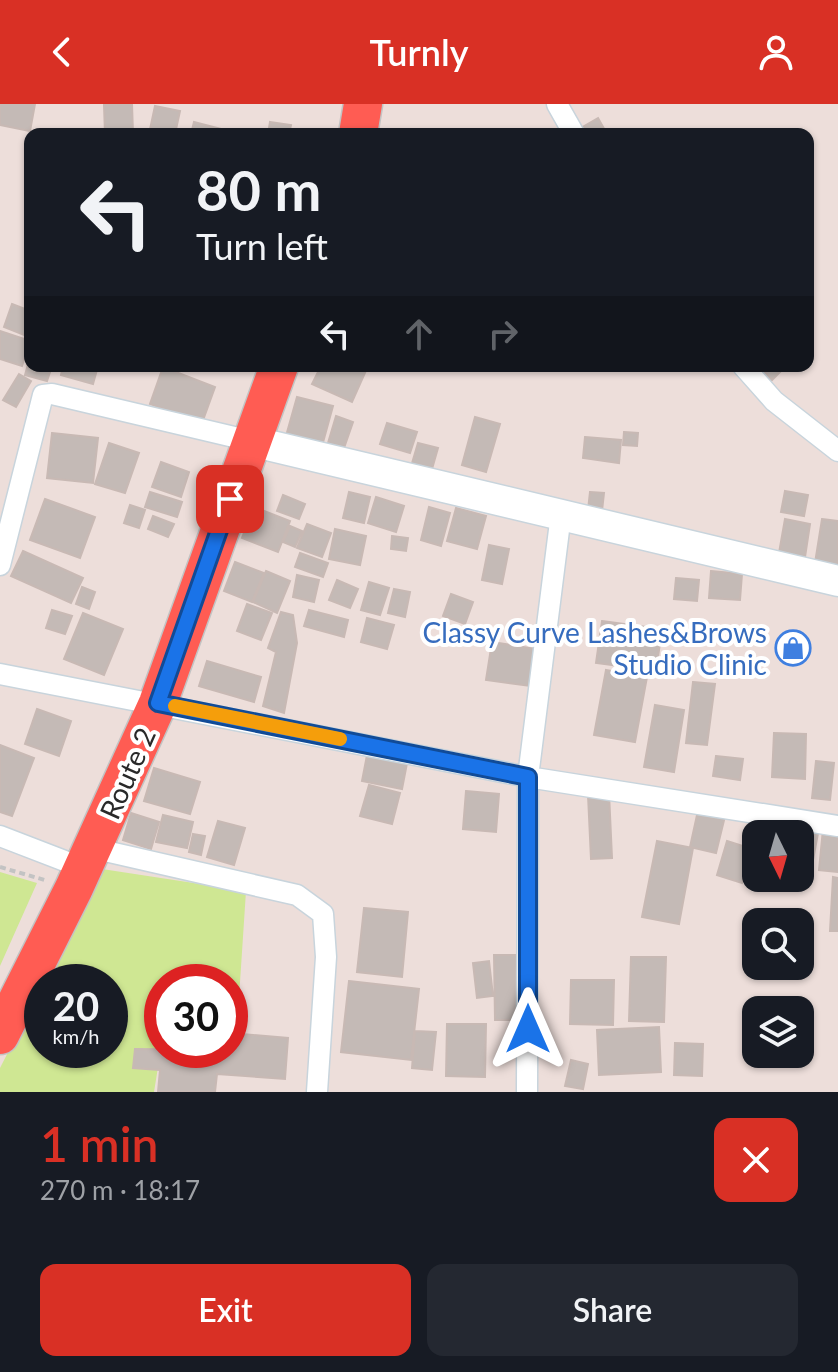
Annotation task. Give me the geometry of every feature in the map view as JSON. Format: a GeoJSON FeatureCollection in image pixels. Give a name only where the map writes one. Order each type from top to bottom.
{"type":"FeatureCollection","features":[{"type":"Feature","properties":{"kind":"highway"},"geometry":{"type":"LineString","coordinates":[[359,128],[363,104]]}},
{"type":"Feature","properties":{"kind":"highway","name":"Route 2"},"geometry":{"type":"LineString","coordinates":[[0,1035],[83,868],[158,703],[277,372]]}},
{"type":"Feature","properties":{"kind":"main road"},"geometry":{"type":"LineString","coordinates":[[251,441],[838,581]]}},
{"type":"Feature","properties":{"kind":"street"},"geometry":{"type":"LineString","coordinates":[[557,104],[571,128]]}},
{"type":"Feature","properties":{"kind":"street"},"geometry":{"type":"LineString","coordinates":[[748,372],[774,401],[838,451]]}},
{"type":"Feature","properties":{"kind":"street"},"geometry":{"type":"LineString","coordinates":[[0,565],[43,395],[52,394],[251,441]]}},
{"type":"Feature","properties":{"kind":"street"},"geometry":{"type":"LineString","coordinates":[[527,1092],[528,777],[561,514]]}},
{"type":"Feature","properties":{"kind":"street"},"geometry":{"type":"LineString","coordinates":[[0,674],[528,777],[838,826]]}},
{"type":"Feature","properties":{"kind":"street"},"geometry":{"type":"LineString","coordinates":[[0,836],[83,868],[297,895],[323,914],[326,957],[317,1092]]}},
{"type":"Feature","properties":{"kind":"path"},"geometry":{"type":"LineString","coordinates":[[0,867],[83,868]]}},
{"type":"Feature","properties":{"kind":"green space"},"geometry":{"type":"Polygon","coordinates":[[[102,869],[246,891],[241,964],[144,964],[144,1068],[158,1068],[154,1092],[0,1092],[0,1068],[24,1021],[24,1068],[128,1068],[128,964],[53,964],[102,869]]]}},
{"type":"Feature","properties":{"kind":"green space"},"geometry":{"type":"Polygon","coordinates":[[[0,872],[37,883],[0,966],[0,872]]]}},
{"type":"Feature","properties":{"kind":"building"},"geometry":{"type":"Polygon","coordinates":[[[0,104],[35,104],[31,128],[24,130],[0,125],[0,104]]]}},
{"type":"Feature","properties":{"kind":"building"},"geometry":{"type":"Polygon","coordinates":[[[132,104],[133,128],[105,128],[104,105],[132,104]]]}},
{"type":"Feature","properties":{"kind":"building"},"geometry":{"type":"Polygon","coordinates":[[[155,106],[180,111],[176,128],[150,128],[155,106]]]}},
{"type":"Feature","properties":{"kind":"building"},"geometry":{"type":"Polygon","coordinates":[[[598,118],[604,128],[581,128],[598,118]]]}},
{"type":"Feature","properties":{"kind":"building"},"geometry":{"type":"Polygon","coordinates":[[[194,122],[217,128],[192,128],[194,122]]]}},
{"type":"Feature","properties":{"kind":"building"},"geometry":{"type":"Polygon","coordinates":[[[270,122],[291,125],[290,128],[269,128],[270,122]]]}},
{"type":"Feature","properties":{"kind":"building"},"geometry":{"type":"Polygon","coordinates":[[[12,304],[24,309],[24,335],[4,327],[12,304]]]}},
{"type":"Feature","properties":{"kind":"building"},"geometry":{"type":"Polygon","coordinates":[[[0,331],[24,339],[22,366],[0,359],[0,331]]]}},
{"type":"Feature","properties":{"kind":"building"},"geometry":{"type":"Polygon","coordinates":[[[26,372],[50,372],[47,381],[25,375],[26,372]]]}},
{"type":"Feature","properties":{"kind":"building"},"geometry":{"type":"Polygon","coordinates":[[[62,372],[96,372],[93,384],[61,375],[62,372]]]}},
{"type":"Feature","properties":{"kind":"building"},"geometry":{"type":"Polygon","coordinates":[[[161,372],[176,372],[215,387],[202,423],[150,404],[161,372]]]}},
{"type":"Feature","properties":{"kind":"building"},"geometry":{"type":"Polygon","coordinates":[[[318,372],[365,372],[352,402],[312,384],[318,372]]]}},
{"type":"Feature","properties":{"kind":"building"},"geometry":{"type":"Polygon","coordinates":[[[764,372],[780,372],[772,380],[764,372]]]}},
{"type":"Feature","properties":{"kind":"building"},"geometry":{"type":"Polygon","coordinates":[[[19,374],[31,381],[16,407],[3,400],[19,374]]]}},
{"type":"Feature","properties":{"kind":"building"},"geometry":{"type":"Polygon","coordinates":[[[297,397],[333,406],[322,446],[286,436],[297,397]]]}},
{"type":"Feature","properties":{"kind":"building"},"geometry":{"type":"Polygon","coordinates":[[[336,416],[353,422],[344,448],[328,443],[336,416]]]}},
{"type":"Feature","properties":{"kind":"building"},"geometry":{"type":"Polygon","coordinates":[[[475,417],[500,424],[486,472],[462,465],[475,417]]]}},
{"type":"Feature","properties":{"kind":"building"},"geometry":{"type":"Polygon","coordinates":[[[387,423],[417,432],[410,453],[380,444],[387,423]]]}},
{"type":"Feature","properties":{"kind":"building"},"geometry":{"type":"Polygon","coordinates":[[[624,432],[638,433],[637,446],[623,445],[624,432]]]}},
{"type":"Feature","properties":{"kind":"building"},"geometry":{"type":"Polygon","coordinates":[[[52,433],[98,438],[93,483],[47,478],[52,433]]]}},
{"type":"Feature","properties":{"kind":"building"},"geometry":{"type":"Polygon","coordinates":[[[585,437],[621,440],[619,463],[583,458],[585,437]]]}},
{"type":"Feature","properties":{"kind":"building"},"geometry":{"type":"Polygon","coordinates":[[[109,443],[139,453],[125,493],[95,484],[109,443]]]}},
{"type":"Feature","properties":{"kind":"building"},"geometry":{"type":"Polygon","coordinates":[[[418,443],[438,448],[430,476],[410,470],[418,443]]]}},
{"type":"Feature","properties":{"kind":"building"},"geometry":{"type":"Polygon","coordinates":[[[161,462],[189,472],[181,497],[152,487],[161,462]]]}},
{"type":"Feature","properties":{"kind":"building"},"geometry":{"type":"Polygon","coordinates":[[[785,491],[808,495],[804,516],[781,512],[785,491]]]}},
{"type":"Feature","properties":{"kind":"building"},"geometry":{"type":"Polygon","coordinates":[[[150,492],[182,502],[177,517],[145,507],[150,492]]]}},
{"type":"Feature","properties":{"kind":"building"},"geometry":{"type":"Polygon","coordinates":[[[349,492],[370,497],[364,523],[343,518],[349,492]]]}},
{"type":"Feature","properties":{"kind":"building"},"geometry":{"type":"Polygon","coordinates":[[[590,492],[604,493],[602,511],[588,510],[590,492]]]}},
{"type":"Feature","properties":{"kind":"building"},"geometry":{"type":"Polygon","coordinates":[[[283,495],[305,504],[299,519],[277,511],[283,495]]]}},
{"type":"Feature","properties":{"kind":"building"},"geometry":{"type":"Polygon","coordinates":[[[376,497],[404,506],[396,532],[368,523],[376,497]]]}},
{"type":"Feature","properties":{"kind":"building"},"geometry":{"type":"Polygon","coordinates":[[[45,499],[95,517],[80,558],[30,540],[45,499]]]}},
{"type":"Feature","properties":{"kind":"building"},"geometry":{"type":"Polygon","coordinates":[[[130,505],[145,510],[139,528],[124,523],[130,505]]]}},
{"type":"Feature","properties":{"kind":"building"},"geometry":{"type":"Polygon","coordinates":[[[254,507],[290,521],[278,552],[242,538],[254,507]]]}},
{"type":"Feature","properties":{"kind":"building"},"geometry":{"type":"Polygon","coordinates":[[[429,507],[450,513],[441,546],[421,540],[429,507]]]}},
{"type":"Feature","properties":{"kind":"building"},"geometry":{"type":"Polygon","coordinates":[[[456,508],[486,516],[477,549],[447,541],[456,508]]]}},
{"type":"Feature","properties":{"kind":"building"},"geometry":{"type":"Polygon","coordinates":[[[153,516],[174,524],[168,537],[148,529],[153,516]]]}},
{"type":"Feature","properties":{"kind":"building"},"geometry":{"type":"Polygon","coordinates":[[[785,519],[810,524],[805,557],[779,553],[785,519]]]}},
{"type":"Feature","properties":{"kind":"building"},"geometry":{"type":"Polygon","coordinates":[[[822,519],[838,521],[838,567],[815,563],[822,519]]]}},
{"type":"Feature","properties":{"kind":"building"},"geometry":{"type":"Polygon","coordinates":[[[307,524],[331,533],[322,557],[297,548],[307,524]]]}},
{"type":"Feature","properties":{"kind":"building"},"geometry":{"type":"Polygon","coordinates":[[[290,526],[302,531],[295,547],[283,542],[290,526]]]}},
{"type":"Feature","properties":{"kind":"building"},"geometry":{"type":"Polygon","coordinates":[[[335,529],[366,536],[360,565],[329,559],[335,529]]]}},
{"type":"Feature","properties":{"kind":"building"},"geometry":{"type":"Polygon","coordinates":[[[392,536],[408,538],[406,551],[391,549],[392,536]]]}},
{"type":"Feature","properties":{"kind":"building"},"geometry":{"type":"Polygon","coordinates":[[[489,545],[509,549],[502,584],[482,580],[489,545]]]}},
{"type":"Feature","properties":{"kind":"building"},"geometry":{"type":"Polygon","coordinates":[[[23,551],[83,578],[71,603],[11,576],[23,551]]]}},
{"type":"Feature","properties":{"kind":"building"},"geometry":{"type":"Polygon","coordinates":[[[300,553],[328,563],[323,577],[295,567],[300,553]]]}},
{"type":"Feature","properties":{"kind":"building"},"geometry":{"type":"Polygon","coordinates":[[[235,562],[264,573],[252,602],[224,591],[235,562]]]}},
{"type":"Feature","properties":{"kind":"building"},"geometry":{"type":"Polygon","coordinates":[[[266,571],[290,581],[277,613],[253,602],[266,571]]]}},
{"type":"Feature","properties":{"kind":"building"},"geometry":{"type":"Polygon","coordinates":[[[711,571],[742,574],[740,600],[709,598],[711,571]]]}},
{"type":"Feature","properties":{"kind":"building"},"geometry":{"type":"Polygon","coordinates":[[[297,575],[319,580],[314,602],[293,597],[297,575]]]}},
{"type":"Feature","properties":{"kind":"building"},"geometry":{"type":"Polygon","coordinates":[[[676,578],[699,580],[697,601],[674,599],[676,578]]]}},
{"type":"Feature","properties":{"kind":"building"},"geometry":{"type":"Polygon","coordinates":[[[337,580],[358,589],[350,608],[329,600],[337,580]]]}},
{"type":"Feature","properties":{"kind":"building"},"geometry":{"type":"Polygon","coordinates":[[[369,582],[389,588],[380,615],[361,610],[369,582]]]}},
{"type":"Feature","properties":{"kind":"building"},"geometry":{"type":"Polygon","coordinates":[[[82,587],[95,592],[89,609],[76,604],[82,587]]]}},
{"type":"Feature","properties":{"kind":"building"},"geometry":{"type":"Polygon","coordinates":[[[394,589],[410,592],[405,617],[388,613],[394,589]]]}},
{"type":"Feature","properties":{"kind":"building"},"geometry":{"type":"Polygon","coordinates":[[[451,594],[473,602],[465,624],[443,616],[451,594]]]}},
{"type":"Feature","properties":{"kind":"building"},"geometry":{"type":"Polygon","coordinates":[[[247,604],[272,613],[261,640],[237,631],[247,604]]]}},
{"type":"Feature","properties":{"kind":"building"},"geometry":{"type":"Polygon","coordinates":[[[52,610],[72,616],[65,634],[46,628],[52,610]]]}},
{"type":"Feature","properties":{"kind":"building"},"geometry":{"type":"Polygon","coordinates":[[[309,610],[348,620],[344,637],[304,626],[309,610]]]}},
{"type":"Feature","properties":{"kind":"building"},"geometry":{"type":"Polygon","coordinates":[[[281,612],[293,615],[297,643],[284,713],[263,706],[276,652],[268,648],[281,612]]]}},
{"type":"Feature","properties":{"kind":"building"},"geometry":{"type":"Polygon","coordinates":[[[83,613],[123,629],[104,675],[64,659],[83,613]]]}},
{"type":"Feature","properties":{"kind":"building"},"geometry":{"type":"Polygon","coordinates":[[[367,618],[394,625],[387,649],[361,642],[367,618]]]}},
{"type":"Feature","properties":{"kind":"building"},"geometry":{"type":"Polygon","coordinates":[[[602,621],[662,629],[656,671],[596,663],[602,621]]]}},
{"type":"Feature","properties":{"kind":"building"},"geometry":{"type":"Polygon","coordinates":[[[492,642],[536,649],[530,686],[486,680],[492,642]]]}},
{"type":"Feature","properties":{"kind":"building"},"geometry":{"type":"Polygon","coordinates":[[[207,661],[261,677],[254,702],[199,686],[207,661]]]}},
{"type":"Feature","properties":{"kind":"building"},"geometry":{"type":"Polygon","coordinates":[[[606,670],[647,677],[635,742],[594,735],[606,670]]]}},
{"type":"Feature","properties":{"kind":"building"},"geometry":{"type":"Polygon","coordinates":[[[693,682],[715,684],[707,745],[686,743],[693,682]]]}},
{"type":"Feature","properties":{"kind":"building"},"geometry":{"type":"Polygon","coordinates":[[[655,705],[684,710],[674,772],[644,767],[655,705]]]}},
{"type":"Feature","properties":{"kind":"building"},"geometry":{"type":"Polygon","coordinates":[[[37,709],[71,721],[59,756],[25,744],[37,709]]]}},
{"type":"Feature","properties":{"kind":"building"},"geometry":{"type":"Polygon","coordinates":[[[774,733],[806,734],[805,779],[772,777],[774,733]]]}},
{"type":"Feature","properties":{"kind":"building"},"geometry":{"type":"Polygon","coordinates":[[[0,745],[34,758],[12,816],[0,812],[0,745]]]}},
{"type":"Feature","properties":{"kind":"building"},"geometry":{"type":"Polygon","coordinates":[[[368,750],[408,758],[402,789],[362,781],[368,750]]]}},
{"type":"Feature","properties":{"kind":"building"},"geometry":{"type":"Polygon","coordinates":[[[716,756],[743,759],[740,780],[713,776],[716,756]]]}},
{"type":"Feature","properties":{"kind":"building"},"geometry":{"type":"Polygon","coordinates":[[[816,761],[834,763],[830,800],[812,798],[816,761]]]}},
{"type":"Feature","properties":{"kind":"building"},"geometry":{"type":"Polygon","coordinates":[[[154,768],[200,782],[190,814],[144,801],[154,768]]]}},
{"type":"Feature","properties":{"kind":"building"},"geometry":{"type":"Polygon","coordinates":[[[369,785],[400,793],[392,824],[360,816],[369,785]]]}},
{"type":"Feature","properties":{"kind":"building"},"geometry":{"type":"Polygon","coordinates":[[[466,791],[499,794],[496,832],[463,829],[466,791]]]}},
{"type":"Feature","properties":{"kind":"building"},"geometry":{"type":"Polygon","coordinates":[[[609,793],[612,858],[591,859],[588,795],[609,793]]]}},
{"type":"Feature","properties":{"kind":"building"},"geometry":{"type":"Polygon","coordinates":[[[699,806],[726,812],[716,853],[690,847],[699,806]]]}},
{"type":"Feature","properties":{"kind":"building"},"geometry":{"type":"Polygon","coordinates":[[[131,813],[159,822],[151,849],[123,840],[131,813]]]}},
{"type":"Feature","properties":{"kind":"building"},"geometry":{"type":"Polygon","coordinates":[[[163,815],[193,822],[187,848],[156,842],[163,815]]]}},
{"type":"Feature","properties":{"kind":"building"},"geometry":{"type":"Polygon","coordinates":[[[218,821],[245,828],[234,865],[207,857],[218,821]]]}},
{"type":"Feature","properties":{"kind":"building"},"geometry":{"type":"Polygon","coordinates":[[[814,827],[819,828],[814,854],[814,827]]]}},
{"type":"Feature","properties":{"kind":"building"},"geometry":{"type":"Polygon","coordinates":[[[823,829],[838,830],[838,872],[819,870],[823,829]]]}},
{"type":"Feature","properties":{"kind":"building"},"geometry":{"type":"Polygon","coordinates":[[[193,834],[205,836],[201,855],[189,852],[193,834]]]}},
{"type":"Feature","properties":{"kind":"building"},"geometry":{"type":"Polygon","coordinates":[[[657,841],[693,848],[679,924],[642,917],[657,841]]]}},
{"type":"Feature","properties":{"kind":"building"},"geometry":{"type":"Polygon","coordinates":[[[727,841],[742,846],[742,883],[717,875],[727,841]]]}},
{"type":"Feature","properties":{"kind":"building"},"geometry":{"type":"Polygon","coordinates":[[[833,877],[838,878],[838,931],[830,931],[833,877]]]}},
{"type":"Feature","properties":{"kind":"building"},"geometry":{"type":"Polygon","coordinates":[[[364,908],[408,912],[402,977],[357,972],[364,908]]]}},
{"type":"Feature","properties":{"kind":"building"},"geometry":{"type":"Polygon","coordinates":[[[494,955],[520,955],[521,1020],[495,1020],[494,955]]]}},
{"type":"Feature","properties":{"kind":"building"},"geometry":{"type":"Polygon","coordinates":[[[631,957],[666,957],[664,1022],[629,1021],[631,957]]]}},
{"type":"Feature","properties":{"kind":"building"},"geometry":{"type":"Polygon","coordinates":[[[489,961],[493,996],[477,998],[473,963],[489,961]]]}},
{"type":"Feature","properties":{"kind":"building"},"geometry":{"type":"Polygon","coordinates":[[[571,980],[614,980],[613,1025],[570,1024],[571,980]]]}},
{"type":"Feature","properties":{"kind":"building"},"geometry":{"type":"Polygon","coordinates":[[[349,981],[419,989],[411,1060],[341,1052],[349,981]]]}},
{"type":"Feature","properties":{"kind":"building"},"geometry":{"type":"Polygon","coordinates":[[[447,1024],[486,1024],[485,1077],[446,1076],[447,1024]]]}},
{"type":"Feature","properties":{"kind":"building"},"geometry":{"type":"Polygon","coordinates":[[[659,1027],[661,1072],[599,1075],[597,1030],[659,1027]]]}},
{"type":"Feature","properties":{"kind":"building"},"geometry":{"type":"Polygon","coordinates":[[[415,1031],[436,1032],[432,1070],[412,1068],[415,1031]]]}},
{"type":"Feature","properties":{"kind":"building"},"geometry":{"type":"Polygon","coordinates":[[[248,1035],[288,1038],[285,1079],[217,1074],[215,1092],[158,1092],[160,1070],[133,1068],[135,1049],[144,1049],[144,1068],[248,1068],[248,1035]]]}},
{"type":"Feature","properties":{"kind":"building"},"geometry":{"type":"Polygon","coordinates":[[[675,1043],[703,1044],[702,1076],[674,1075],[675,1043]]]}},
{"type":"Feature","properties":{"kind":"building"},"geometry":{"type":"Polygon","coordinates":[[[571,1060],[588,1064],[583,1089],[565,1086],[571,1060]]]}},
{"type":"Feature","properties":{"kind":"slow traffic"},"geometry":{"type":"LineString","coordinates":[[175,706],[340,739]]}},
{"type":"Feature","properties":{"kind":"place","name":"Classy Curve Lashes&Brows Studio Clinic"},"geometry":{"type":"Point","coordinates":[793,648]}},
{"type":"Feature","properties":{"kind":"route"},"geometry":{"type":"LineString","coordinates":[[230,499],[158,703],[528,777],[528,1029]]}}]}
